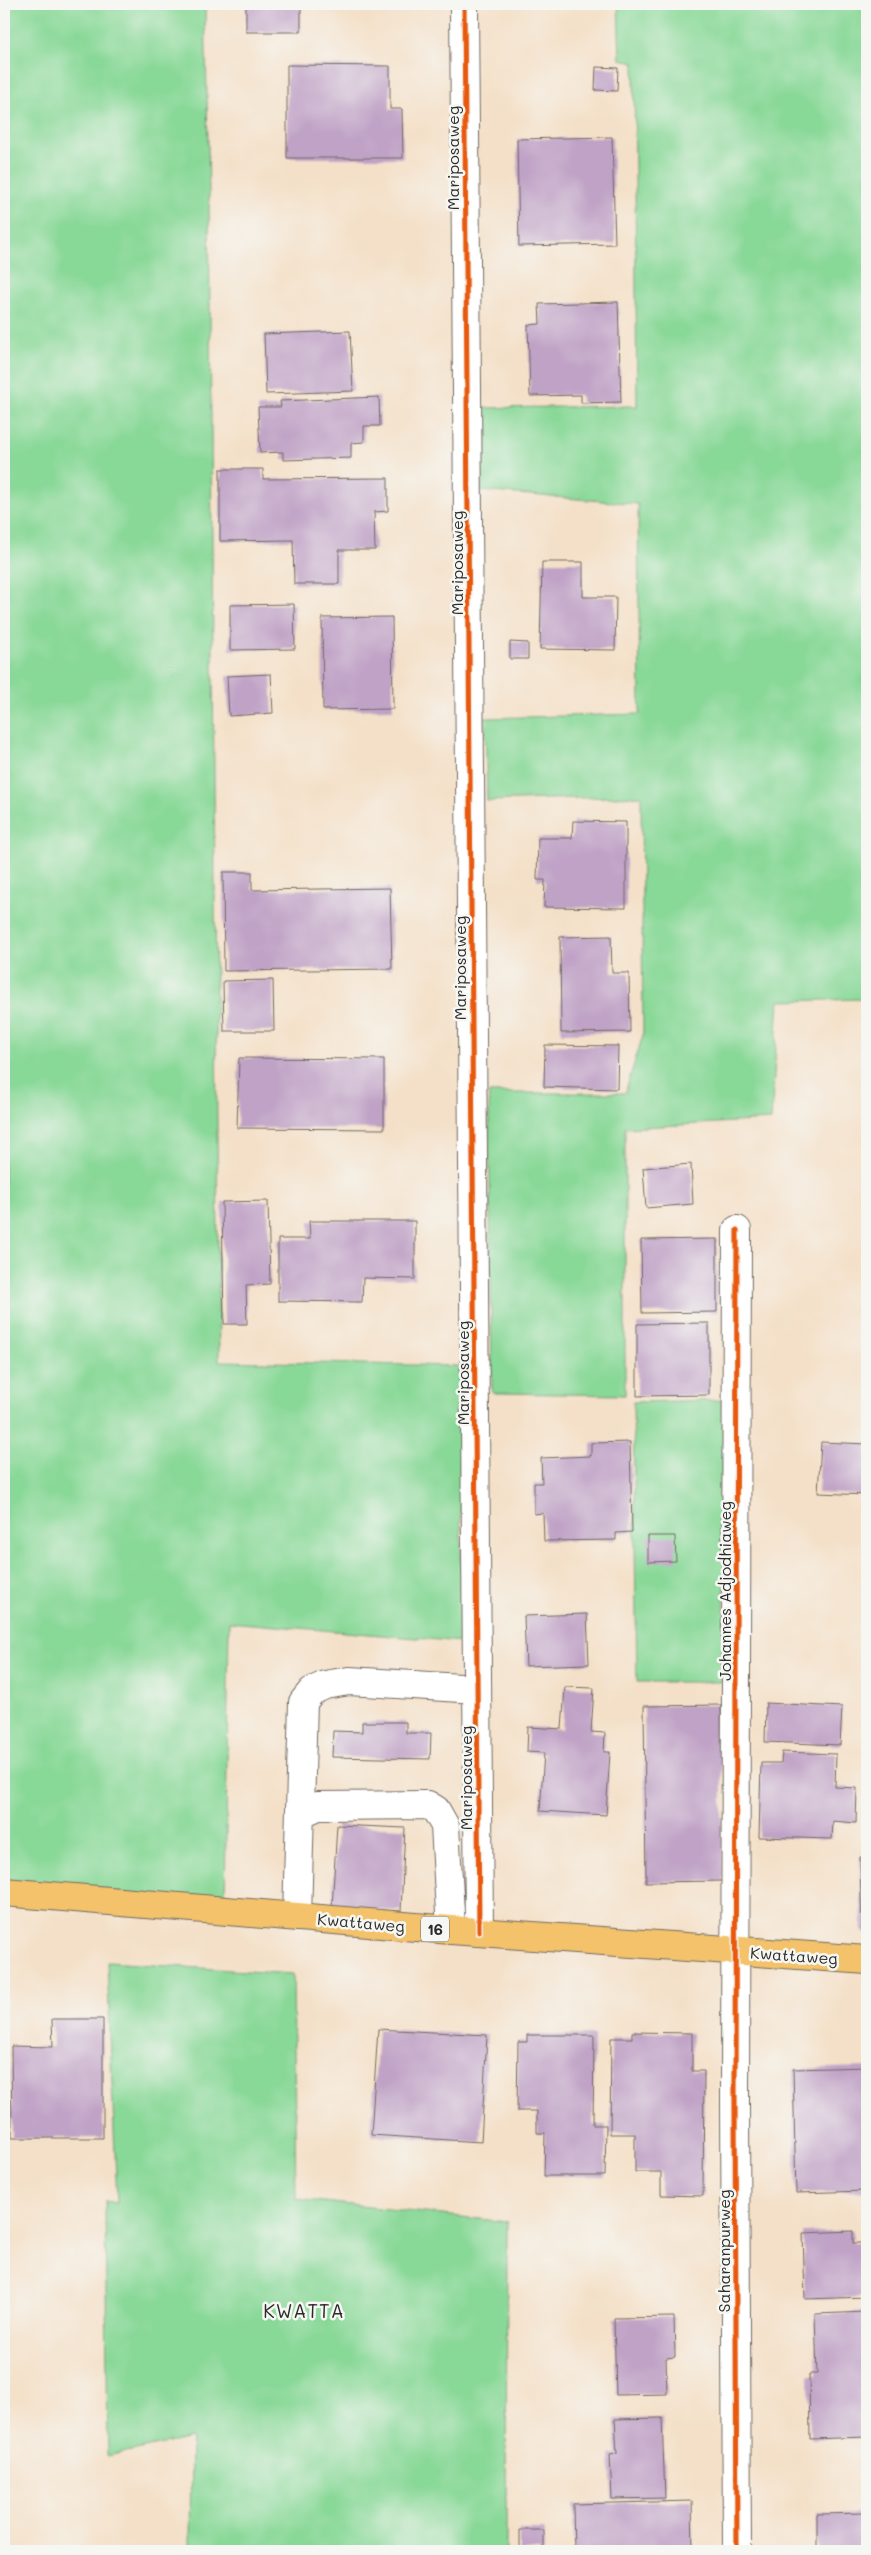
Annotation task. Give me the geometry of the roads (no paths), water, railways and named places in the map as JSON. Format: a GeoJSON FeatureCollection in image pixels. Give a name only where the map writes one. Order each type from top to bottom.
{"type":"FeatureCollection","features":[{"type":"Feature","properties":{"kind":"main road","name":"Kwattaweg"},"geometry":{"type":"LineString","coordinates":[[4,1892],[451,1930],[867,1960]]}},
{"type":"Feature","properties":{"kind":"street","name":"Mariposaweg"},"geometry":{"type":"LineString","coordinates":[[464,4],[479,1932]]}},
{"type":"Feature","properties":{"kind":"street","name":"Johannes Adjodhiaweg"},"geometry":{"type":"LineString","coordinates":[[736,1230],[737,1951]]}},
{"type":"Feature","properties":{"kind":"street"},"geometry":{"type":"LineString","coordinates":[[297,1917],[303,1702],[312,1691],[325,1685],[349,1681],[477,1689]]}},
{"type":"Feature","properties":{"kind":"street"},"geometry":{"type":"LineString","coordinates":[[300,1814],[318,1806],[428,1805],[436,1810],[445,1826],[451,1930]]}},
{"type":"Feature","properties":{"kind":"street","name":"Saharanpurweg"},"geometry":{"type":"LineString","coordinates":[[737,1951],[735,2114],[737,2551]]}},
{"type":"Feature","properties":{"kind":"district","name":"KWATTA"},"geometry":{"type":"Point","coordinates":[304,2310]}}]}
